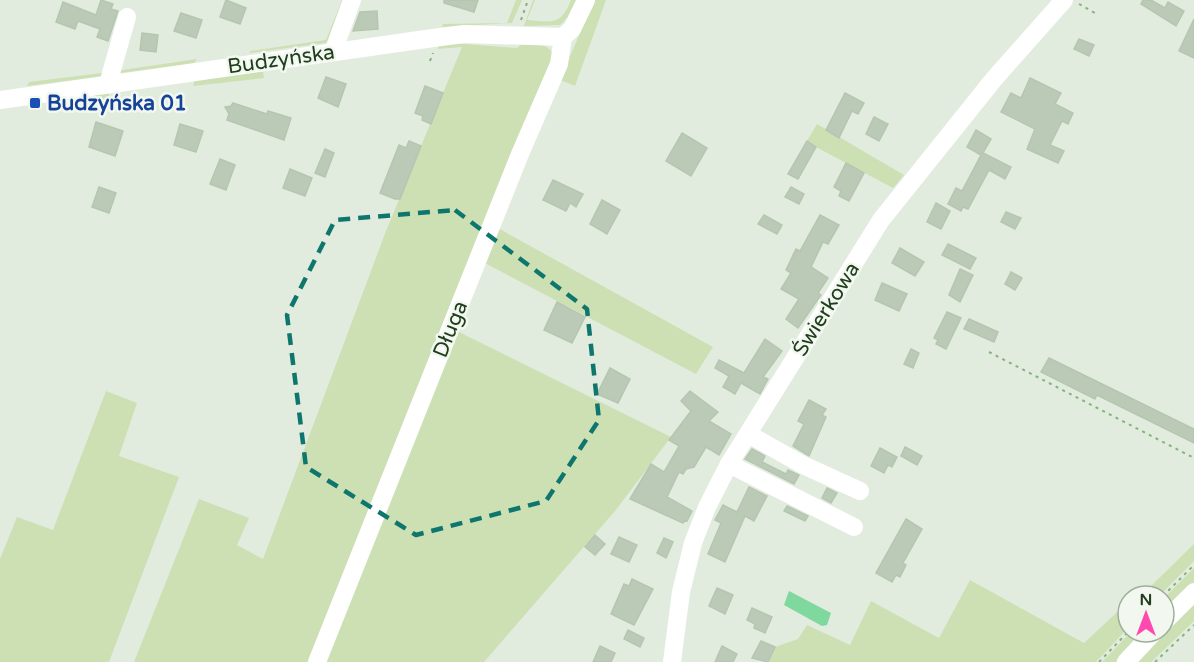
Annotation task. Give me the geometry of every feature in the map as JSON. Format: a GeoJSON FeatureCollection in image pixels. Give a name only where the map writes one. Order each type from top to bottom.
{"type":"FeatureCollection","features":[{"type":"Feature","properties":{"kind":"street"},"geometry":{"type":"LineString","coordinates":[[333,52],[352,0]]}},
{"type":"Feature","properties":{"kind":"street","name":"Długa"},"geometry":{"type":"LineString","coordinates":[[317,662],[520,154],[559,64],[563,37],[573,29],[586,0]]}},
{"type":"Feature","properties":{"kind":"street","name":"Świerkowa"},"geometry":{"type":"LineString","coordinates":[[672,662],[681,592],[693,543],[707,507],[729,464],[881,220],[994,79],[1064,0]]}},
{"type":"Feature","properties":{"kind":"street"},"geometry":{"type":"LineString","coordinates":[[108,84],[115,52],[127,17]]}},
{"type":"Feature","properties":{"kind":"street","name":"Budzyńska"},"geometry":{"type":"LineString","coordinates":[[0,100],[464,34],[563,37]]}},
{"type":"Feature","properties":{"kind":"street"},"geometry":{"type":"LineString","coordinates":[[115,52],[126,37]]}},
{"type":"Feature","properties":{"kind":"street"},"geometry":{"type":"LineString","coordinates":[[748,434],[803,465],[860,491]]}},
{"type":"Feature","properties":{"kind":"street"},"geometry":{"type":"LineString","coordinates":[[729,464],[854,527]]}},
{"type":"Feature","properties":{"kind":"street"},"geometry":{"type":"LineString","coordinates":[[1176,610],[1194,592]]}},
{"type":"Feature","properties":{"kind":"street"},"geometry":{"type":"LineString","coordinates":[[1126,662],[1143,644]]}},
{"type":"Feature","properties":{"kind":"path"},"geometry":{"type":"LineString","coordinates":[[515,36],[528,0]]}},
{"type":"Feature","properties":{"kind":"path"},"geometry":{"type":"LineString","coordinates":[[1072,0],[1095,13]]}},
{"type":"Feature","properties":{"kind":"path"},"geometry":{"type":"LineString","coordinates":[[989,352],[1194,458]]}},
{"type":"Feature","properties":{"kind":"path"},"geometry":{"type":"LineString","coordinates":[[1175,584],[1194,565]]}},
{"type":"Feature","properties":{"kind":"path"},"geometry":{"type":"LineString","coordinates":[[1155,662],[1194,625]]}},
{"type":"Feature","properties":{"kind":"path"},"geometry":{"type":"LineString","coordinates":[[1099,662],[1116,644]]}},
{"type":"Feature","properties":{"kind":"highlighted area"},"geometry":{"type":"Polygon","coordinates":[[[455,210],[587,309],[599,420],[546,501],[416,535],[306,467],[287,315],[335,220],[455,210]]]}},
{"type":"Feature","properties":{"kind":"shaded area"},"geometry":{"type":"Polygon","coordinates":[[[342,0],[349,0],[332,42],[250,53],[250,51],[326,40],[342,0]]]}},
{"type":"Feature","properties":{"kind":"shaded area"},"geometry":{"type":"Polygon","coordinates":[[[516,0],[522,0],[512,23],[442,27],[443,24],[507,23],[516,0]]]}},
{"type":"Feature","properties":{"kind":"shaded area"},"geometry":{"type":"Polygon","coordinates":[[[533,0],[535,0],[527,20],[549,21],[559,18],[571,0],[578,0],[570,19],[567,18],[560,25],[524,26],[533,0]]]}},
{"type":"Feature","properties":{"kind":"shaded area"},"geometry":{"type":"Polygon","coordinates":[[[594,0],[606,0],[575,86],[560,80],[594,0]]]}},
{"type":"Feature","properties":{"kind":"shaded area"},"geometry":{"type":"Polygon","coordinates":[[[128,39],[130,41],[121,52],[116,71],[197,59],[194,63],[113,74],[121,49],[128,39]]]}},
{"type":"Feature","properties":{"kind":"shaded area"},"geometry":{"type":"Polygon","coordinates":[[[439,42],[517,48],[524,42],[533,43],[550,49],[554,58],[311,662],[134,662],[199,499],[249,518],[237,545],[263,559],[386,231],[462,47],[438,49],[439,42]]]}},
{"type":"Feature","properties":{"kind":"shaded area"},"geometry":{"type":"Polygon","coordinates":[[[263,71],[264,78],[193,86],[196,77],[263,71]]]}},
{"type":"Feature","properties":{"kind":"shaded area"},"geometry":{"type":"Polygon","coordinates":[[[102,73],[103,76],[27,86],[29,82],[102,73]]]}},
{"type":"Feature","properties":{"kind":"shaded area"},"geometry":{"type":"Polygon","coordinates":[[[109,91],[109,99],[62,106],[65,97],[109,91]]]}},
{"type":"Feature","properties":{"kind":"shaded area"},"geometry":{"type":"Polygon","coordinates":[[[817,124],[904,175],[893,188],[816,147],[807,141],[817,124]]]}},
{"type":"Feature","properties":{"kind":"shaded area"},"geometry":{"type":"Polygon","coordinates":[[[496,227],[713,347],[696,374],[483,262],[496,227]]]}},
{"type":"Feature","properties":{"kind":"shaded area"},"geometry":{"type":"Polygon","coordinates":[[[455,330],[671,437],[615,511],[484,662],[322,662],[455,330]]]}},
{"type":"Feature","properties":{"kind":"shaded area"},"geometry":{"type":"Polygon","coordinates":[[[106,391],[137,403],[119,456],[179,477],[109,662],[0,662],[0,559],[17,517],[53,530],[106,391]]]}},
{"type":"Feature","properties":{"kind":"shaded area"},"geometry":{"type":"Polygon","coordinates":[[[1194,544],[1194,561],[1171,584],[1153,584],[1194,544]]]}},
{"type":"Feature","properties":{"kind":"shaded area"},"geometry":{"type":"Polygon","coordinates":[[[1194,568],[1194,582],[1176,600],[1176,586],[1194,568]]]}},
{"type":"Feature","properties":{"kind":"shaded area"},"geometry":{"type":"Polygon","coordinates":[[[970,580],[1084,643],[1116,613],[1116,641],[1096,662],[768,662],[775,647],[798,639],[807,625],[850,645],[871,601],[939,638],[970,580]]]}},
{"type":"Feature","properties":{"kind":"shaded area"},"geometry":{"type":"Polygon","coordinates":[[[789,591],[831,613],[827,625],[822,626],[784,605],[789,591]]]}},
{"type":"Feature","properties":{"kind":"shaded area"},"geometry":{"type":"Polygon","coordinates":[[[1194,603],[1194,621],[1176,638],[1176,621],[1194,603]]]}},
{"type":"Feature","properties":{"kind":"shaded area"},"geometry":{"type":"Polygon","coordinates":[[[1119,644],[1133,644],[1116,662],[1102,662],[1119,644]]]}},
{"type":"Feature","properties":{"kind":"shaded area"},"geometry":{"type":"Polygon","coordinates":[[[1154,644],[1170,644],[1151,662],[1136,662],[1154,644]]]}},
{"type":"Feature","properties":{"kind":"building"},"geometry":{"type":"Polygon","coordinates":[[[101,0],[113,4],[111,9],[118,11],[108,41],[97,37],[100,29],[78,21],[75,29],[56,22],[63,2],[96,15],[101,0]]]}},
{"type":"Feature","properties":{"kind":"building"},"geometry":{"type":"Polygon","coordinates":[[[226,0],[246,8],[240,24],[220,17],[226,0]]]}},
{"type":"Feature","properties":{"kind":"building"},"geometry":{"type":"Polygon","coordinates":[[[444,0],[478,0],[474,12],[444,3],[444,0]]]}},
{"type":"Feature","properties":{"kind":"building"},"geometry":{"type":"Polygon","coordinates":[[[1143,0],[1151,0],[1165,8],[1168,2],[1184,11],[1176,26],[1141,4],[1143,0]]]}},
{"type":"Feature","properties":{"kind":"building"},"geometry":{"type":"Polygon","coordinates":[[[377,11],[378,29],[353,31],[360,12],[377,11]]]}},
{"type":"Feature","properties":{"kind":"building"},"geometry":{"type":"Polygon","coordinates":[[[181,13],[202,20],[196,38],[174,31],[181,13]]]}},
{"type":"Feature","properties":{"kind":"building"},"geometry":{"type":"Polygon","coordinates":[[[1194,19],[1194,58],[1179,51],[1194,19]]]}},
{"type":"Feature","properties":{"kind":"building"},"geometry":{"type":"Polygon","coordinates":[[[142,33],[158,35],[156,52],[140,50],[142,33]]]}},
{"type":"Feature","properties":{"kind":"building"},"geometry":{"type":"Polygon","coordinates":[[[1079,39],[1094,45],[1089,56],[1074,49],[1079,39]]]}},
{"type":"Feature","properties":{"kind":"building"},"geometry":{"type":"Polygon","coordinates":[[[326,77],[346,84],[338,107],[318,98],[326,77]]]}},
{"type":"Feature","properties":{"kind":"building"},"geometry":{"type":"Polygon","coordinates":[[[1030,78],[1061,93],[1055,104],[1073,113],[1068,124],[1062,121],[1050,145],[1064,151],[1058,163],[1027,149],[1035,129],[1001,112],[1011,93],[1021,98],[1030,78]]]}},
{"type":"Feature","properties":{"kind":"building"},"geometry":{"type":"Polygon","coordinates":[[[425,86],[443,93],[431,124],[422,120],[423,116],[415,113],[425,86]]]}},
{"type":"Feature","properties":{"kind":"building"},"geometry":{"type":"Polygon","coordinates":[[[845,93],[864,103],[858,114],[852,111],[839,138],[826,130],[845,93]]]}},
{"type":"Feature","properties":{"kind":"building"},"geometry":{"type":"Polygon","coordinates":[[[233,103],[267,114],[268,111],[291,118],[284,140],[227,120],[229,114],[225,107],[233,103]]]}},
{"type":"Feature","properties":{"kind":"building"},"geometry":{"type":"Polygon","coordinates":[[[874,117],[888,124],[879,141],[866,134],[874,117]]]}},
{"type":"Feature","properties":{"kind":"building"},"geometry":{"type":"Polygon","coordinates":[[[96,122],[123,131],[115,156],[89,147],[96,122]]]}},
{"type":"Feature","properties":{"kind":"building"},"geometry":{"type":"Polygon","coordinates":[[[180,124],[203,131],[196,152],[174,145],[180,124]]]}},
{"type":"Feature","properties":{"kind":"building"},"geometry":{"type":"Polygon","coordinates":[[[976,130],[991,139],[983,153],[1011,167],[1005,179],[989,170],[968,209],[963,207],[961,211],[948,204],[956,188],[962,191],[981,155],[967,147],[976,130]]]}},
{"type":"Feature","properties":{"kind":"building"},"geometry":{"type":"Polygon","coordinates":[[[682,133],[707,148],[691,176],[666,161],[682,133]]]}},
{"type":"Feature","properties":{"kind":"building"},"geometry":{"type":"Polygon","coordinates":[[[409,141],[421,146],[400,199],[395,199],[380,193],[399,145],[406,148],[409,141]]]}},
{"type":"Feature","properties":{"kind":"building"},"geometry":{"type":"Polygon","coordinates":[[[807,141],[816,147],[798,179],[788,174],[807,141]]]}},
{"type":"Feature","properties":{"kind":"building"},"geometry":{"type":"Polygon","coordinates":[[[325,149],[334,153],[325,177],[315,173],[325,149]]]}},
{"type":"Feature","properties":{"kind":"building"},"geometry":{"type":"Polygon","coordinates":[[[220,159],[235,165],[226,190],[210,184],[220,159]]]}},
{"type":"Feature","properties":{"kind":"building"},"geometry":{"type":"Polygon","coordinates":[[[846,163],[864,173],[849,201],[839,196],[841,191],[834,187],[846,163]]]}},
{"type":"Feature","properties":{"kind":"building"},"geometry":{"type":"Polygon","coordinates":[[[290,169],[312,178],[305,196],[283,188],[290,169]]]}},
{"type":"Feature","properties":{"kind":"building"},"geometry":{"type":"Polygon","coordinates":[[[553,180],[583,194],[576,207],[570,203],[566,211],[543,200],[553,180]]]}},
{"type":"Feature","properties":{"kind":"building"},"geometry":{"type":"Polygon","coordinates":[[[99,187],[116,193],[109,213],[92,207],[99,187]]]}},
{"type":"Feature","properties":{"kind":"building"},"geometry":{"type":"Polygon","coordinates":[[[791,187],[804,194],[799,204],[785,197],[791,187]]]}},
{"type":"Feature","properties":{"kind":"building"},"geometry":{"type":"Polygon","coordinates":[[[602,200],[620,210],[607,234],[590,224],[602,200]]]}},
{"type":"Feature","properties":{"kind":"building"},"geometry":{"type":"Polygon","coordinates":[[[936,203],[950,211],[941,229],[927,222],[936,203]]]}},
{"type":"Feature","properties":{"kind":"building"},"geometry":{"type":"Polygon","coordinates":[[[1006,212],[1021,218],[1015,229],[1001,222],[1006,212]]]}},
{"type":"Feature","properties":{"kind":"building"},"geometry":{"type":"Polygon","coordinates":[[[764,215],[782,225],[777,234],[758,224],[764,215]]]}},
{"type":"Feature","properties":{"kind":"building"},"geometry":{"type":"Polygon","coordinates":[[[820,215],[839,225],[828,244],[823,242],[811,267],[828,278],[818,293],[821,295],[798,328],[786,319],[799,299],[781,289],[791,273],[786,270],[796,249],[800,251],[820,215]]]}},
{"type":"Feature","properties":{"kind":"building"},"geometry":{"type":"Polygon","coordinates":[[[948,244],[976,258],[970,269],[942,255],[948,244]]]}},
{"type":"Feature","properties":{"kind":"building"},"geometry":{"type":"Polygon","coordinates":[[[900,248],[924,262],[915,276],[892,263],[900,248]]]}},
{"type":"Feature","properties":{"kind":"building"},"geometry":{"type":"Polygon","coordinates":[[[960,269],[973,275],[960,302],[949,295],[960,269]]]}},
{"type":"Feature","properties":{"kind":"building"},"geometry":{"type":"Polygon","coordinates":[[[1011,272],[1022,278],[1015,290],[1005,284],[1011,272]]]}},
{"type":"Feature","properties":{"kind":"building"},"geometry":{"type":"Polygon","coordinates":[[[882,283],[907,294],[899,311],[875,300],[882,283]]]}},
{"type":"Feature","properties":{"kind":"building"},"geometry":{"type":"Polygon","coordinates":[[[557,302],[585,317],[572,343],[544,330],[557,302]]]}},
{"type":"Feature","properties":{"kind":"building"},"geometry":{"type":"Polygon","coordinates":[[[947,312],[961,318],[946,349],[936,344],[938,340],[934,338],[947,312]]]}},
{"type":"Feature","properties":{"kind":"building"},"geometry":{"type":"Polygon","coordinates":[[[969,319],[998,332],[994,342],[964,329],[969,319]]]}},
{"type":"Feature","properties":{"kind":"building"},"geometry":{"type":"Polygon","coordinates":[[[765,339],[782,351],[763,377],[768,379],[760,394],[741,383],[735,394],[723,387],[729,376],[715,368],[719,360],[744,373],[765,339]]]}},
{"type":"Feature","properties":{"kind":"building"},"geometry":{"type":"Polygon","coordinates":[[[911,349],[919,353],[913,368],[904,364],[911,349]]]}},
{"type":"Feature","properties":{"kind":"building"},"geometry":{"type":"Polygon","coordinates":[[[1049,358],[1194,429],[1194,443],[1097,395],[1095,399],[1041,372],[1049,358]]]}},
{"type":"Feature","properties":{"kind":"building"},"geometry":{"type":"Polygon","coordinates":[[[610,368],[630,379],[618,403],[597,394],[610,368]]]}},
{"type":"Feature","properties":{"kind":"building"},"geometry":{"type":"Polygon","coordinates":[[[690,391],[718,412],[709,421],[731,434],[719,455],[706,447],[694,467],[686,469],[683,474],[679,472],[667,497],[692,511],[687,521],[683,523],[630,499],[651,464],[664,472],[679,446],[669,440],[691,411],[681,401],[690,391]]]}},
{"type":"Feature","properties":{"kind":"building"},"geometry":{"type":"Polygon","coordinates":[[[809,400],[826,409],[822,415],[826,417],[809,456],[793,446],[804,424],[798,421],[809,400]]]}},
{"type":"Feature","properties":{"kind":"building"},"geometry":{"type":"Polygon","coordinates":[[[905,447],[922,456],[917,465],[901,456],[905,447]]]}},
{"type":"Feature","properties":{"kind":"building"},"geometry":{"type":"Polygon","coordinates":[[[880,448],[897,457],[892,467],[888,465],[884,473],[871,466],[880,448]]]}},
{"type":"Feature","properties":{"kind":"building"},"geometry":{"type":"Polygon","coordinates":[[[752,449],[765,456],[762,462],[786,474],[788,470],[799,475],[794,484],[745,459],[752,449]]]}},
{"type":"Feature","properties":{"kind":"building"},"geometry":{"type":"Polygon","coordinates":[[[749,487],[767,496],[754,521],[745,516],[725,562],[708,554],[721,523],[715,520],[723,505],[737,512],[749,487]]]}},
{"type":"Feature","properties":{"kind":"building"},"geometry":{"type":"Polygon","coordinates":[[[827,488],[837,493],[831,503],[822,498],[827,488]]]}},
{"type":"Feature","properties":{"kind":"building"},"geometry":{"type":"Polygon","coordinates":[[[787,506],[808,516],[805,521],[784,511],[787,506]]]}},
{"type":"Feature","properties":{"kind":"building"},"geometry":{"type":"Polygon","coordinates":[[[906,519],[922,529],[903,563],[906,565],[900,577],[896,575],[892,582],[876,573],[906,519]]]}},
{"type":"Feature","properties":{"kind":"building"},"geometry":{"type":"Polygon","coordinates":[[[595,535],[605,544],[595,555],[585,547],[595,535]]]}},
{"type":"Feature","properties":{"kind":"building"},"geometry":{"type":"Polygon","coordinates":[[[619,537],[637,545],[629,562],[611,554],[619,537]]]}},
{"type":"Feature","properties":{"kind":"building"},"geometry":{"type":"Polygon","coordinates":[[[664,538],[673,542],[666,558],[657,553],[664,538]]]}},
{"type":"Feature","properties":{"kind":"building"},"geometry":{"type":"Polygon","coordinates":[[[632,579],[653,589],[634,625],[611,614],[624,584],[629,586],[632,579]]]}},
{"type":"Feature","properties":{"kind":"building"},"geometry":{"type":"Polygon","coordinates":[[[717,588],[733,595],[725,614],[709,606],[717,588]]]}},
{"type":"Feature","properties":{"kind":"building"},"geometry":{"type":"Polygon","coordinates":[[[752,608],[772,617],[765,633],[754,628],[755,624],[747,620],[752,608]]]}},
{"type":"Feature","properties":{"kind":"building"},"geometry":{"type":"Polygon","coordinates":[[[628,630],[644,638],[640,647],[624,639],[628,630]]]}},
{"type":"Feature","properties":{"kind":"building"},"geometry":{"type":"Polygon","coordinates":[[[761,641],[775,647],[768,662],[752,658],[761,641]]]}},
{"type":"Feature","properties":{"kind":"building"},"geometry":{"type":"Polygon","coordinates":[[[600,646],[615,653],[611,662],[593,662],[600,646]]]}},
{"type":"Feature","properties":{"kind":"building"},"geometry":{"type":"Polygon","coordinates":[[[722,646],[737,654],[733,662],[715,662],[722,646]]]}},
{"type":"Feature","properties":{"kind":"place","name":"Budzyńska 01"},"geometry":{"type":"Point","coordinates":[35,103]}}]}
